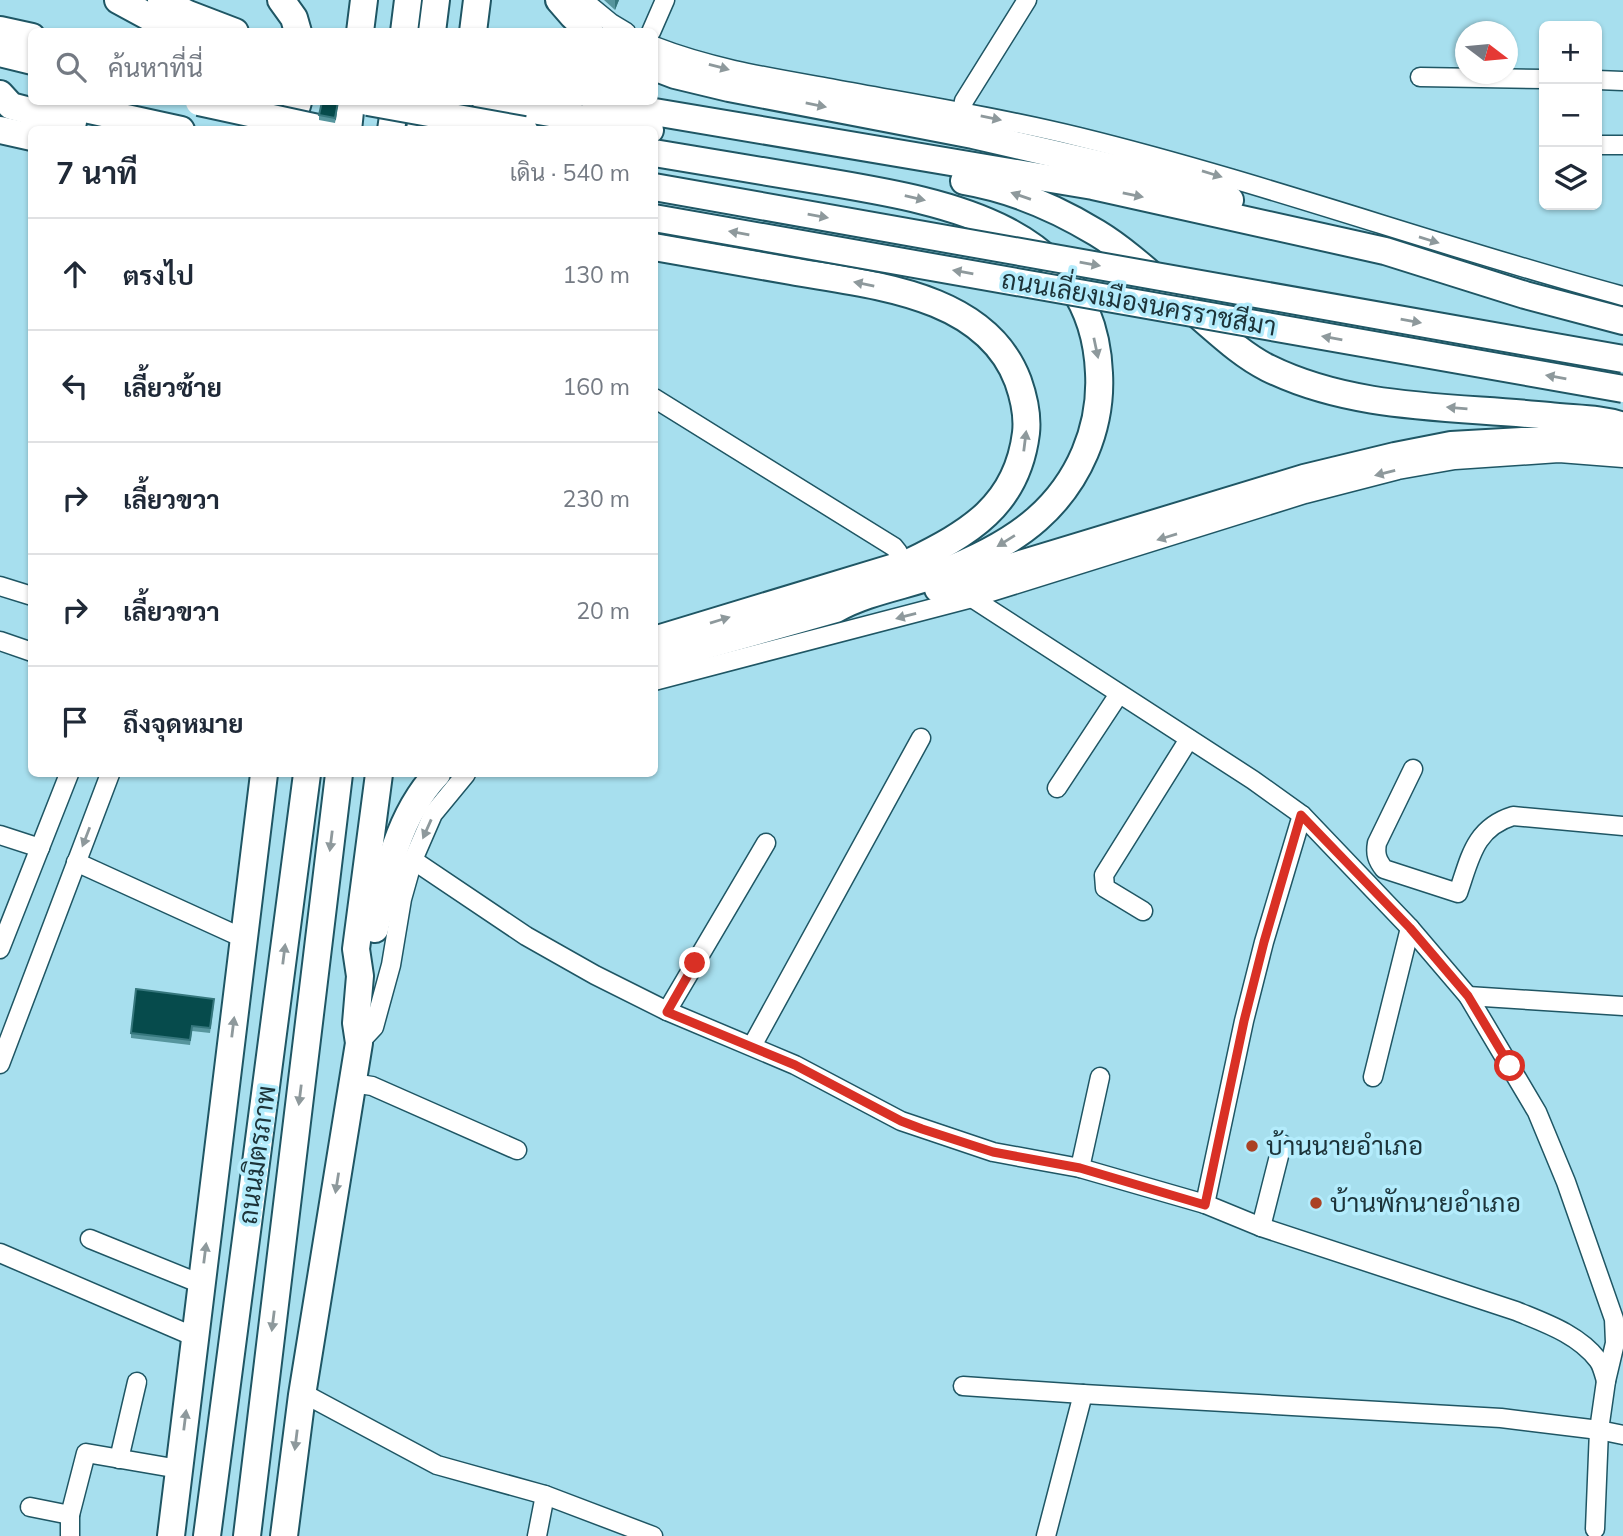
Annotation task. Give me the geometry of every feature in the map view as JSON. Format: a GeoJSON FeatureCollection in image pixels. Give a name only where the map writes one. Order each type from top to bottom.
{"type":"FeatureCollection","features":[{"type":"Feature","properties":{"kind":"highway"},"geometry":{"type":"LineString","coordinates":[[118,0],[170,28]]}},
{"type":"Feature","properties":{"kind":"highway"},"geometry":{"type":"LineString","coordinates":[[161,0],[225,28]]}},
{"type":"Feature","properties":{"kind":"highway"},"geometry":{"type":"LineString","coordinates":[[281,0],[294,18],[297,28]]}},
{"type":"Feature","properties":{"kind":"highway"},"geometry":{"type":"LineString","coordinates":[[361,19],[378,0]]}},
{"type":"Feature","properties":{"kind":"highway"},"geometry":{"type":"LineString","coordinates":[[404,28],[408,0]]}},
{"type":"Feature","properties":{"kind":"highway"},"geometry":{"type":"LineString","coordinates":[[432,28],[436,0]]}},
{"type":"Feature","properties":{"kind":"highway"},"geometry":{"type":"LineString","coordinates":[[474,28],[477,0]]}},
{"type":"Feature","properties":{"kind":"highway"},"geometry":{"type":"LineString","coordinates":[[559,0],[586,28]]}},
{"type":"Feature","properties":{"kind":"highway"},"geometry":{"type":"LineString","coordinates":[[0,30],[28,36]]}},
{"type":"Feature","properties":{"kind":"highway"},"geometry":{"type":"LineString","coordinates":[[0,53],[28,60]]}},
{"type":"Feature","properties":{"kind":"highway"},"geometry":{"type":"LineString","coordinates":[[658,69],[729,88],[973,135],[1154,177],[1360,239],[1385,251]]}},
{"type":"Feature","properties":{"kind":"highway"},"geometry":{"type":"LineString","coordinates":[[0,92],[28,96]]}},
{"type":"Feature","properties":{"kind":"highway"},"geometry":{"type":"LineString","coordinates":[[0,92],[11,106],[142,126]]}},
{"type":"Feature","properties":{"kind":"highway"},"geometry":{"type":"LineString","coordinates":[[61,105],[112,123]]}},
{"type":"Feature","properties":{"kind":"highway"},"geometry":{"type":"LineString","coordinates":[[213,105],[309,126]]}},
{"type":"Feature","properties":{"kind":"highway"},"geometry":{"type":"LineString","coordinates":[[291,126],[297,105]]}},
{"type":"Feature","properties":{"kind":"highway"},"geometry":{"type":"LineString","coordinates":[[348,126],[351,105]]}},
{"type":"Feature","properties":{"kind":"highway"},"geometry":{"type":"LineString","coordinates":[[385,105],[502,126]]}},
{"type":"Feature","properties":{"kind":"highway"},"geometry":{"type":"LineString","coordinates":[[392,126],[395,105]]}},
{"type":"Feature","properties":{"kind":"highway"},"geometry":{"type":"LineString","coordinates":[[421,126],[424,105]]}},
{"type":"Feature","properties":{"kind":"highway"},"geometry":{"type":"LineString","coordinates":[[462,126],[465,105]]}},
{"type":"Feature","properties":{"kind":"highway"},"geometry":{"type":"LineString","coordinates":[[536,105],[602,109],[1093,186],[1385,251],[1525,295],[1623,321]]}},
{"type":"Feature","properties":{"kind":"highway"},"geometry":{"type":"LineString","coordinates":[[602,109],[642,126]]}},
{"type":"Feature","properties":{"kind":"highway"},"geometry":{"type":"LineString","coordinates":[[0,130],[28,136]]}},
{"type":"Feature","properties":{"kind":"highway"},"geometry":{"type":"LineString","coordinates":[[658,131],[989,186],[1030,199],[1098,234],[1230,342],[1266,367],[1304,384],[1347,396],[1385,402],[1525,414],[1623,426]]}},
{"type":"Feature","properties":{"kind":"highway"},"geometry":{"type":"LineString","coordinates":[[658,154],[915,197],[962,211],[1006,230],[1049,260],[1072,284],[1088,315],[1098,353],[1100,387],[1095,424],[1086,452],[1064,492],[1037,519],[1004,543],[941,573],[851,601],[836,609],[658,659]]}},
{"type":"Feature","properties":{"kind":"highway","name":"ถนนเลี่ยงเมืองนครราชสีมา"},"geometry":{"type":"LineString","coordinates":[[658,188],[1623,359]]}},
{"type":"Feature","properties":{"kind":"highway","name":"ถนนเลี่ยงเมืองนครราชสีมา"},"geometry":{"type":"LineString","coordinates":[[658,219],[1623,389]]}},
{"type":"Feature","properties":{"kind":"highway"},"geometry":{"type":"LineString","coordinates":[[658,639],[908,562],[946,544],[981,521],[1008,489],[1023,455],[1027,425],[1024,397],[1014,370],[998,346],[976,326],[946,308],[905,293],[854,282],[665,249]]}},
{"type":"Feature","properties":{"kind":"highway"},"geometry":{"type":"LineString","coordinates":[[836,609],[854,613],[1342,468],[1451,445],[1623,438]]}},
{"type":"Feature","properties":{"kind":"highway"},"geometry":{"type":"LineString","coordinates":[[172,1536],[264,777]]}},
{"type":"Feature","properties":{"kind":"highway","name":"ถนนมิตรภาพ"},"geometry":{"type":"LineString","coordinates":[[206,1536],[307,777]]}},
{"type":"Feature","properties":{"kind":"highway","name":"ถนนมิตรภาพ"},"geometry":{"type":"LineString","coordinates":[[247,1536],[339,777]]}},
{"type":"Feature","properties":{"kind":"highway"},"geometry":{"type":"LineString","coordinates":[[284,1536],[302,1395],[359,1044],[356,1023],[360,976],[356,949],[380,777]]}},
{"type":"Feature","properties":{"kind":"highway"},"geometry":{"type":"LineString","coordinates":[[360,976],[370,954],[385,879],[402,827],[427,784],[434,777]]}},
{"type":"Feature","properties":{"kind":"street"},"geometry":{"type":"LineString","coordinates":[[583,0],[619,28]]}},
{"type":"Feature","properties":{"kind":"street"},"geometry":{"type":"LineString","coordinates":[[653,28],[665,0]]}},
{"type":"Feature","properties":{"kind":"street"},"geometry":{"type":"LineString","coordinates":[[962,112],[964,102],[1027,0]]}},
{"type":"Feature","properties":{"kind":"street"},"geometry":{"type":"LineString","coordinates":[[658,48],[733,71],[962,112],[1161,158],[1533,272],[1623,296]]}},
{"type":"Feature","properties":{"kind":"street"},"geometry":{"type":"LineString","coordinates":[[1420,77],[1539,79]]}},
{"type":"Feature","properties":{"kind":"street"},"geometry":{"type":"LineString","coordinates":[[1602,80],[1623,80]]}},
{"type":"Feature","properties":{"kind":"street"},"geometry":{"type":"LineString","coordinates":[[1602,145],[1623,145]]}},
{"type":"Feature","properties":{"kind":"street"},"geometry":{"type":"LineString","coordinates":[[658,400],[898,549]]}},
{"type":"Feature","properties":{"kind":"street"},"geometry":{"type":"LineString","coordinates":[[658,680],[968,596],[1292,498],[1398,470],[1455,460],[1559,453],[1623,458]]}},
{"type":"Feature","properties":{"kind":"street"},"geometry":{"type":"LineString","coordinates":[[0,586],[28,595]]}},
{"type":"Feature","properties":{"kind":"street"},"geometry":{"type":"LineString","coordinates":[[968,596],[1301,815],[1410,928],[1468,996],[1537,1112],[1566,1182],[1614,1319],[1615,1343],[1599,1430],[1595,1529]]}},
{"type":"Feature","properties":{"kind":"street"},"geometry":{"type":"LineString","coordinates":[[0,641],[28,651]]}},
{"type":"Feature","properties":{"kind":"street"},"geometry":{"type":"LineString","coordinates":[[1057,788],[1119,694]]}},
{"type":"Feature","properties":{"kind":"street"},"geometry":{"type":"LineString","coordinates":[[752,1046],[921,738]]}},
{"type":"Feature","properties":{"kind":"street"},"geometry":{"type":"LineString","coordinates":[[1143,911],[1105,888],[1104,876],[1189,739]]}},
{"type":"Feature","properties":{"kind":"street"},"geometry":{"type":"LineString","coordinates":[[1413,769],[1377,843],[1375,852],[1378,862],[1384,869],[1458,893],[1476,844],[1484,832],[1503,819],[1513,816],[1623,826]]}},
{"type":"Feature","properties":{"kind":"street"},"geometry":{"type":"LineString","coordinates":[[0,949],[68,777]]}},
{"type":"Feature","properties":{"kind":"street"},"geometry":{"type":"LineString","coordinates":[[0,1064],[109,777]]}},
{"type":"Feature","properties":{"kind":"street"},"geometry":{"type":"LineString","coordinates":[[359,1044],[374,1027],[391,965],[402,899],[413,860],[433,814],[464,777]]}},
{"type":"Feature","properties":{"kind":"street"},"geometry":{"type":"LineString","coordinates":[[1205,1205],[1244,1021],[1301,815]]}},
{"type":"Feature","properties":{"kind":"street"},"geometry":{"type":"LineString","coordinates":[[0,835],[40,848]]}},
{"type":"Feature","properties":{"kind":"street"},"geometry":{"type":"LineString","coordinates":[[667,1012],[766,843]]}},
{"type":"Feature","properties":{"kind":"street"},"geometry":{"type":"LineString","coordinates":[[413,860],[526,936],[595,975],[667,1012],[795,1065],[901,1121],[993,1152],[1080,1168],[1205,1205],[1261,1227],[1517,1311],[1555,1327],[1575,1339],[1600,1362],[1606,1381]]}},
{"type":"Feature","properties":{"kind":"street"},"geometry":{"type":"LineString","coordinates":[[76,862],[245,939]]}},
{"type":"Feature","properties":{"kind":"street"},"geometry":{"type":"LineString","coordinates":[[1373,1077],[1410,928]]}},
{"type":"Feature","properties":{"kind":"street"},"geometry":{"type":"LineString","coordinates":[[1468,996],[1623,1006]]}},
{"type":"Feature","properties":{"kind":"street"},"geometry":{"type":"LineString","coordinates":[[1080,1168],[1100,1076]]}},
{"type":"Feature","properties":{"kind":"street"},"geometry":{"type":"LineString","coordinates":[[353,1083],[372,1086],[517,1150]]}},
{"type":"Feature","properties":{"kind":"street"},"geometry":{"type":"LineString","coordinates":[[1261,1227],[1282,1144]]}},
{"type":"Feature","properties":{"kind":"street"},"geometry":{"type":"LineString","coordinates":[[90,1239],[201,1284]]}},
{"type":"Feature","properties":{"kind":"street"},"geometry":{"type":"LineString","coordinates":[[0,1253],[195,1337]]}},
{"type":"Feature","properties":{"kind":"street"},"geometry":{"type":"LineString","coordinates":[[119,1459],[137,1382]]}},
{"type":"Feature","properties":{"kind":"street"},"geometry":{"type":"LineString","coordinates":[[963,1386],[1501,1418],[1623,1435]]}},
{"type":"Feature","properties":{"kind":"street"},"geometry":{"type":"LineString","coordinates":[[1046,1536],[1083,1394]]}},
{"type":"Feature","properties":{"kind":"street"},"geometry":{"type":"LineString","coordinates":[[302,1395],[437,1465],[545,1495],[653,1536]]}},
{"type":"Feature","properties":{"kind":"street"},"geometry":{"type":"LineString","coordinates":[[70,1536],[70,1515],[86,1453],[179,1469]]}},
{"type":"Feature","properties":{"kind":"street"},"geometry":{"type":"LineString","coordinates":[[537,1536],[545,1495]]}},
{"type":"Feature","properties":{"kind":"street"},"geometry":{"type":"LineString","coordinates":[[30,1507],[70,1515]]}},
{"type":"Feature","properties":{"kind":"building"},"geometry":{"type":"Polygon","coordinates":[[[321,105],[337,105],[335,118],[319,115],[321,105]]]}},
{"type":"Feature","properties":{"kind":"building"},"geometry":{"type":"Polygon","coordinates":[[[136,989],[214,999],[210,1028],[192,1026],[190,1040],[131,1033],[136,989]]]}},
{"type":"Feature","properties":{"kind":"place","name":"บ้านนายอำเภอ"},"geometry":{"type":"Point","coordinates":[1252,1146]}},
{"type":"Feature","properties":{"kind":"place","name":"บ้านพักนายอำเภอ"},"geometry":{"type":"Point","coordinates":[1316,1203]}},
{"type":"Feature","properties":{"kind":"route"},"geometry":{"type":"LineString","coordinates":[[695,963],[667,1012],[795,1065],[901,1121],[954,1141],[993,1152],[1080,1168],[1205,1205],[1244,1021],[1301,815],[1410,928],[1468,996],[1510,1066]]}}]}
